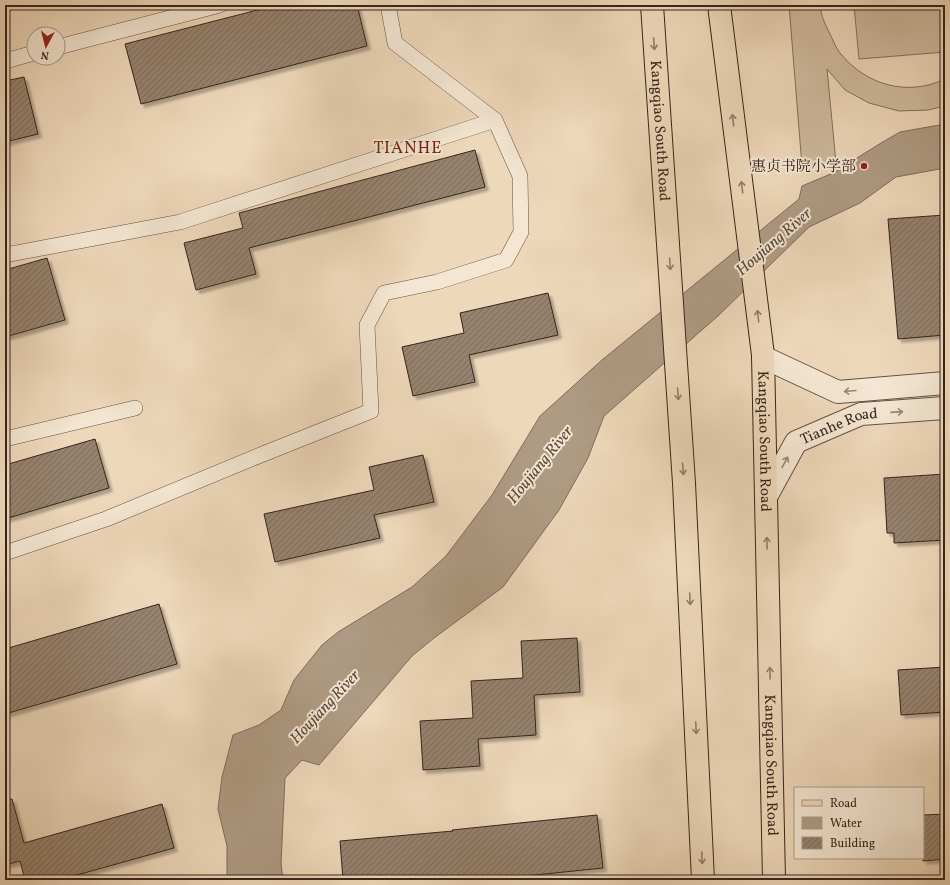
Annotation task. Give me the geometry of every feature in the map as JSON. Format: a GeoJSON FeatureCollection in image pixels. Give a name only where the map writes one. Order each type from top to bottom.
{"type":"FeatureCollection","features":[{"type":"Feature","properties":{"kind":"main road","name":"Kangqiao South Road"},"geometry":{"type":"LineString","coordinates":[[652,5],[681,430],[703,880]]}},
{"type":"Feature","properties":{"kind":"main road","name":"Kangqiao South Road"},"geometry":{"type":"LineString","coordinates":[[719,5],[763,356],[774,880]]}},
{"type":"Feature","properties":{"kind":"street","name":"Tianhe Road"},"geometry":{"type":"LineString","coordinates":[[763,356],[838,392],[945,383]]}},
{"type":"Feature","properties":{"kind":"street","name":"Tianhe Road"},"geometry":{"type":"LineString","coordinates":[[766,497],[796,442],[861,414],[945,408]]}},
{"type":"Feature","properties":{"kind":"lane"},"geometry":{"type":"LineString","coordinates":[[66,45],[220,5]]}},
{"type":"Feature","properties":{"kind":"lane"},"geometry":{"type":"LineString","coordinates":[[5,553],[106,519],[371,411],[367,325],[384,293],[437,282],[506,260],[521,232],[520,176],[495,120],[395,43],[388,5]]}},
{"type":"Feature","properties":{"kind":"lane"},"geometry":{"type":"LineString","coordinates":[[5,61],[26,55]]}},
{"type":"Feature","properties":{"kind":"lane"},"geometry":{"type":"LineString","coordinates":[[5,255],[180,222],[495,120]]}},
{"type":"Feature","properties":{"kind":"lane"},"geometry":{"type":"LineString","coordinates":[[5,439],[135,408]]}},
{"type":"Feature","properties":{"kind":"shaded area"},"geometry":{"type":"Polygon","coordinates":[[[789,5],[820,5],[825,23],[840,53],[850,64],[875,80],[888,85],[916,87],[945,79],[945,106],[928,110],[899,111],[869,103],[845,90],[827,69],[836,163],[802,166],[789,5]]]}},
{"type":"Feature","properties":{"kind":"shaded area"},"geometry":{"type":"Polygon","coordinates":[[[854,5],[945,5],[945,52],[859,59],[854,5]]]}},
{"type":"Feature","properties":{"kind":"water","name":"Houjiang River"},"geometry":{"type":"Polygon","coordinates":[[[945,124],[945,168],[896,177],[860,203],[809,227],[719,315],[604,416],[588,458],[559,510],[503,587],[412,656],[319,765],[302,760],[285,778],[281,863],[283,880],[227,880],[227,846],[218,809],[222,777],[233,735],[259,725],[281,710],[294,680],[322,645],[338,632],[412,587],[446,556],[492,495],[540,416],[602,360],[799,199],[802,186],[833,173],[900,132],[945,124]]]}},
{"type":"Feature","properties":{"kind":"building"},"geometry":{"type":"Polygon","coordinates":[[[277,5],[357,5],[367,46],[141,104],[125,44],[277,5]]]}},
{"type":"Feature","properties":{"kind":"building"},"geometry":{"type":"Polygon","coordinates":[[[24,77],[38,134],[5,142],[5,81],[24,77]]]}},
{"type":"Feature","properties":{"kind":"building"},"geometry":{"type":"Polygon","coordinates":[[[475,150],[485,187],[249,248],[256,274],[196,290],[184,243],[243,228],[239,213],[475,150]]]}},
{"type":"Feature","properties":{"kind":"building"},"geometry":{"type":"Polygon","coordinates":[[[945,215],[945,335],[898,339],[888,219],[945,215]]]}},
{"type":"Feature","properties":{"kind":"building"},"geometry":{"type":"Polygon","coordinates":[[[47,258],[65,320],[5,337],[5,270],[47,258]]]}},
{"type":"Feature","properties":{"kind":"building"},"geometry":{"type":"Polygon","coordinates":[[[548,293],[558,335],[469,355],[475,382],[413,396],[402,347],[464,333],[460,313],[548,293]]]}},
{"type":"Feature","properties":{"kind":"building"},"geometry":{"type":"Polygon","coordinates":[[[95,439],[109,488],[5,519],[5,465],[95,439]]]}},
{"type":"Feature","properties":{"kind":"building"},"geometry":{"type":"Polygon","coordinates":[[[423,455],[434,502],[374,515],[380,538],[275,562],[264,514],[374,490],[369,467],[423,455]]]}},
{"type":"Feature","properties":{"kind":"building"},"geometry":{"type":"Polygon","coordinates":[[[945,474],[945,540],[894,543],[894,533],[887,533],[884,478],[945,474]]]}},
{"type":"Feature","properties":{"kind":"building"},"geometry":{"type":"Polygon","coordinates":[[[159,604],[177,664],[5,714],[5,649],[159,604]]]}},
{"type":"Feature","properties":{"kind":"building"},"geometry":{"type":"Polygon","coordinates":[[[577,638],[580,692],[534,695],[536,735],[478,739],[480,766],[423,770],[420,721],[473,718],[471,681],[523,678],[521,641],[577,638]]]}},
{"type":"Feature","properties":{"kind":"building"},"geometry":{"type":"Polygon","coordinates":[[[945,667],[945,712],[901,715],[898,670],[945,667]]]}},
{"type":"Feature","properties":{"kind":"building"},"geometry":{"type":"Polygon","coordinates":[[[12,799],[24,843],[162,804],[174,848],[59,880],[25,880],[20,861],[5,865],[5,800],[12,799]]]}},
{"type":"Feature","properties":{"kind":"building"},"geometry":{"type":"Polygon","coordinates":[[[945,814],[945,859],[923,861],[924,815],[945,814]]]}},
{"type":"Feature","properties":{"kind":"building"},"geometry":{"type":"Polygon","coordinates":[[[597,815],[603,868],[487,880],[343,880],[340,841],[453,831],[452,830],[597,815]]]}},
{"type":"Feature","properties":{"kind":"place","name":"惠贞书院小学部"},"geometry":{"type":"Point","coordinates":[864,166]}},
{"type":"Feature","properties":{"kind":"district","name":"TIANHE"},"geometry":{"type":"Point","coordinates":[408,147]}}]}
